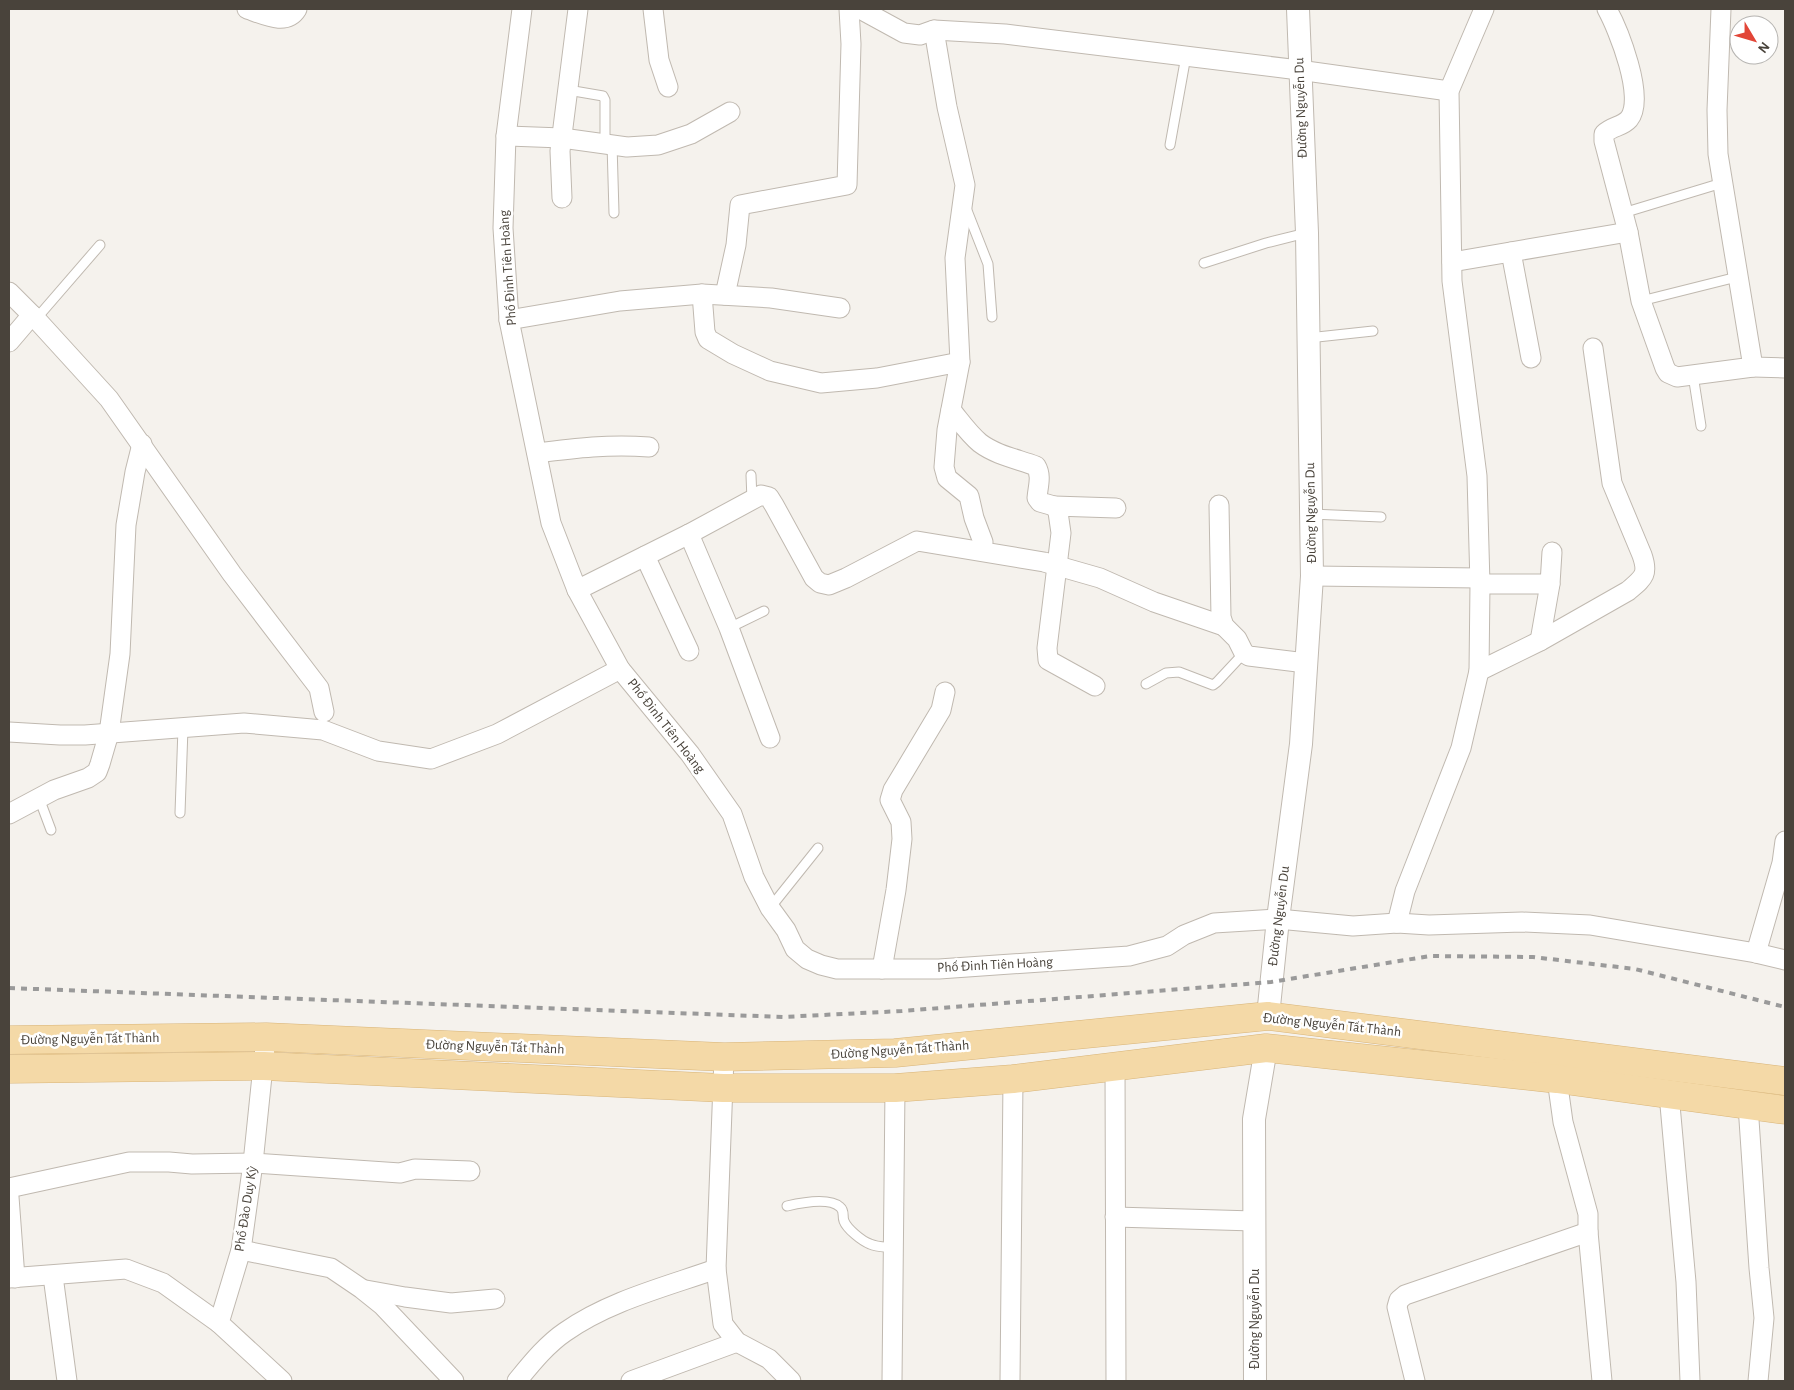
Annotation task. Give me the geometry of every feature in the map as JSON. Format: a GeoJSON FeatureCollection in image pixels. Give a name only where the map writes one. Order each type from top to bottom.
{"type":"FeatureCollection","features":[{"type":"Feature","properties":{"kind":"main road","name":"Đường Nguyễn Tất Thành"},"geometry":{"type":"LineString","coordinates":[[9,1040],[266,1038],[724,1057],[895,1053],[1268,1016],[1559,1066],[1669,1094],[1785,1110]]}},
{"type":"Feature","properties":{"kind":"main road"},"geometry":{"type":"LineString","coordinates":[[147,1039],[147,1068]]}},
{"type":"Feature","properties":{"kind":"main road"},"geometry":{"type":"LineString","coordinates":[[1009,1042],[1012,1079]]}},
{"type":"Feature","properties":{"kind":"main road","name":"Đường Nguyễn Tất Thành"},"geometry":{"type":"LineString","coordinates":[[9,1069],[264,1066],[723,1088],[895,1088],[1012,1079],[1266,1048],[1785,1081]]}},
{"type":"Feature","properties":{"kind":"street"},"geometry":{"type":"LineString","coordinates":[[247,9],[282,20],[289,17],[297,9]]}},
{"type":"Feature","properties":{"kind":"street","name":"Phố Đinh Tiên Hoàng"},"geometry":{"type":"LineString","coordinates":[[522,9],[506,136],[503,228],[509,320],[551,523],[577,590],[620,669],[690,754],[732,814],[754,877],[770,908],[786,930],[795,949],[807,959],[837,969],[940,969],[1129,956],[1167,946],[1184,935],[1214,923],[1278,919],[1353,926],[1397,922],[1429,925],[1522,922],[1590,925],[1756,953],[1785,960]]}},
{"type":"Feature","properties":{"kind":"street"},"geometry":{"type":"LineString","coordinates":[[562,198],[560,151],[578,9]]}},
{"type":"Feature","properties":{"kind":"street"},"geometry":{"type":"LineString","coordinates":[[653,9],[659,60],[668,87]]}},
{"type":"Feature","properties":{"kind":"street"},"geometry":{"type":"LineString","coordinates":[[725,295],[736,245],[740,205],[847,185],[851,44],[849,9]]}},
{"type":"Feature","properties":{"kind":"street"},"geometry":{"type":"LineString","coordinates":[[860,9],[904,33],[920,35],[934,30],[1005,34],[1449,90]]}},
{"type":"Feature","properties":{"kind":"street","name":"Đường Nguyễn Du"},"geometry":{"type":"LineString","coordinates":[[1268,1016],[1278,919],[1301,744],[1312,576],[1307,233],[1298,9]]}},
{"type":"Feature","properties":{"kind":"street"},"geometry":{"type":"LineString","coordinates":[[1397,922],[1405,891],[1461,748],[1479,671],[1478,476],[1452,280],[1449,90],[1484,9]]}},
{"type":"Feature","properties":{"kind":"street"},"geometry":{"type":"LineString","coordinates":[[1607,9],[1621,36],[1628,58],[1633,86],[1634,111],[1624,124],[1610,127],[1604,134],[1604,142],[1628,232],[1641,300],[1668,373],[1678,377],[1753,366],[1785,368]]}},
{"type":"Feature","properties":{"kind":"street"},"geometry":{"type":"LineString","coordinates":[[1721,9],[1717,110],[1718,154],[1753,366]]}},
{"type":"Feature","properties":{"kind":"street"},"geometry":{"type":"LineString","coordinates":[[934,30],[947,107],[965,185],[955,258],[960,362],[951,410],[944,467],[947,478],[969,496],[974,518],[983,542]]}},
{"type":"Feature","properties":{"kind":"street"},"geometry":{"type":"LineString","coordinates":[[506,136],[562,138],[627,146],[658,146],[691,134],[730,112]]}},
{"type":"Feature","properties":{"kind":"street"},"geometry":{"type":"LineString","coordinates":[[1452,262],[1628,232]]}},
{"type":"Feature","properties":{"kind":"street"},"geometry":{"type":"LineString","coordinates":[[1510,252],[1531,358]]}},
{"type":"Feature","properties":{"kind":"street"},"geometry":{"type":"LineString","coordinates":[[9,292],[110,399],[232,574],[319,688],[324,712]]}},
{"type":"Feature","properties":{"kind":"street"},"geometry":{"type":"LineString","coordinates":[[702,294],[705,332],[708,339],[733,354],[770,371],[821,383],[877,378],[960,362]]}},
{"type":"Feature","properties":{"kind":"street"},"geometry":{"type":"LineString","coordinates":[[509,320],[620,301],[702,294],[771,298],[840,308]]}},
{"type":"Feature","properties":{"kind":"street"},"geometry":{"type":"LineString","coordinates":[[9,342],[34,317]]}},
{"type":"Feature","properties":{"kind":"street"},"geometry":{"type":"LineString","coordinates":[[1479,671],[1540,641],[1628,591],[1645,573],[1646,567],[1612,483],[1593,348]]}},
{"type":"Feature","properties":{"kind":"street"},"geometry":{"type":"LineString","coordinates":[[951,410],[980,443],[996,452],[1036,466],[1040,479],[1037,498],[1040,502],[1054,506],[1116,508]]}},
{"type":"Feature","properties":{"kind":"street"},"geometry":{"type":"LineString","coordinates":[[9,814],[54,790],[88,778],[97,772],[109,733],[120,654],[126,525],[142,444]]}},
{"type":"Feature","properties":{"kind":"street"},"geometry":{"type":"LineString","coordinates":[[537,453],[597,445],[649,447]]}},
{"type":"Feature","properties":{"kind":"street"},"geometry":{"type":"LineString","coordinates":[[577,590],[689,534],[761,495],[769,497],[814,578],[820,584],[829,585],[846,578],[916,541],[1044,562],[1100,578],[1154,602],[1224,626],[1237,639],[1244,653],[1250,656],[1306,663]]}},
{"type":"Feature","properties":{"kind":"street"},"geometry":{"type":"LineString","coordinates":[[1219,505],[1220,604],[1224,626]]}},
{"type":"Feature","properties":{"kind":"street"},"geometry":{"type":"LineString","coordinates":[[1054,506],[1058,512],[1061,533],[1048,639],[1048,660],[1095,686]]}},
{"type":"Feature","properties":{"kind":"street"},"geometry":{"type":"LineString","coordinates":[[689,534],[729,628],[770,738]]}},
{"type":"Feature","properties":{"kind":"street"},"geometry":{"type":"LineString","coordinates":[[1540,641],[1550,584],[1552,552]]}},
{"type":"Feature","properties":{"kind":"street"},"geometry":{"type":"LineString","coordinates":[[645,556],[689,652]]}},
{"type":"Feature","properties":{"kind":"street"},"geometry":{"type":"LineString","coordinates":[[1312,576],[1550,584]]}},
{"type":"Feature","properties":{"kind":"street"},"geometry":{"type":"LineString","coordinates":[[9,732],[60,735],[244,723],[322,730],[378,751],[431,758],[497,734],[620,669]]}},
{"type":"Feature","properties":{"kind":"street"},"geometry":{"type":"LineString","coordinates":[[882,969],[896,890],[902,839],[901,822],[890,800],[893,790],[941,710],[945,692]]}},
{"type":"Feature","properties":{"kind":"street"},"geometry":{"type":"LineString","coordinates":[[1756,953],[1784,863],[1785,841]]}},
{"type":"Feature","properties":{"kind":"street","name":"Phố Đào Duy Kỳ"},"geometry":{"type":"LineString","coordinates":[[219,1324],[242,1250],[266,1038]]}},
{"type":"Feature","properties":{"kind":"street","name":"Đường Nguyễn Du"},"geometry":{"type":"LineString","coordinates":[[1255,1381],[1254,1119],[1266,1048]]}},
{"type":"Feature","properties":{"kind":"street"},"geometry":{"type":"LineString","coordinates":[[724,1057],[716,1269],[723,1324],[737,1342],[769,1359],[791,1381]]}},
{"type":"Feature","properties":{"kind":"street"},"geometry":{"type":"LineString","coordinates":[[1114,1066],[1116,1381]]}},
{"type":"Feature","properties":{"kind":"street"},"geometry":{"type":"LineString","coordinates":[[1559,1066],[1563,1122],[1588,1214],[1588,1232],[1602,1381]]}},
{"type":"Feature","properties":{"kind":"street"},"geometry":{"type":"LineString","coordinates":[[1010,1381],[1012,1079]]}},
{"type":"Feature","properties":{"kind":"street"},"geometry":{"type":"LineString","coordinates":[[892,1381],[895,1088]]}},
{"type":"Feature","properties":{"kind":"street"},"geometry":{"type":"LineString","coordinates":[[1669,1094],[1686,1282],[1690,1381]]}},
{"type":"Feature","properties":{"kind":"street"},"geometry":{"type":"LineString","coordinates":[[1748,1105],[1764,1318],[1758,1381]]}},
{"type":"Feature","properties":{"kind":"street"},"geometry":{"type":"LineString","coordinates":[[9,1188],[129,1162],[253,1163],[400,1173],[415,1169],[470,1171]]}},
{"type":"Feature","properties":{"kind":"street"},"geometry":{"type":"LineString","coordinates":[[9,1197],[12,1278],[53,1276],[126,1268],[163,1283],[219,1324],[282,1381]]}},
{"type":"Feature","properties":{"kind":"street"},"geometry":{"type":"LineString","coordinates":[[1115,1217],[1254,1221]]}},
{"type":"Feature","properties":{"kind":"street"},"geometry":{"type":"LineString","coordinates":[[1415,1381],[1397,1307],[1399,1300],[1405,1295],[1588,1232]]}},
{"type":"Feature","properties":{"kind":"street"},"geometry":{"type":"LineString","coordinates":[[242,1250],[331,1268],[382,1305],[454,1381]]}},
{"type":"Feature","properties":{"kind":"street"},"geometry":{"type":"LineString","coordinates":[[517,1381],[564,1332],[611,1306],[716,1269]]}},
{"type":"Feature","properties":{"kind":"street"},"geometry":{"type":"LineString","coordinates":[[53,1276],[67,1381]]}},
{"type":"Feature","properties":{"kind":"street"},"geometry":{"type":"LineString","coordinates":[[362,1289],[451,1303],[495,1299]]}},
{"type":"Feature","properties":{"kind":"street"},"geometry":{"type":"LineString","coordinates":[[636,1380],[737,1342]]}},
{"type":"Feature","properties":{"kind":"lane"},"geometry":{"type":"LineString","coordinates":[[1170,145],[1186,56]]}},
{"type":"Feature","properties":{"kind":"lane"},"geometry":{"type":"LineString","coordinates":[[568,90],[603,96],[605,100],[614,213]]}},
{"type":"Feature","properties":{"kind":"lane"},"geometry":{"type":"LineString","coordinates":[[1623,213],[1722,184]]}},
{"type":"Feature","properties":{"kind":"lane"},"geometry":{"type":"LineString","coordinates":[[963,201],[988,264],[992,317]]}},
{"type":"Feature","properties":{"kind":"lane"},"geometry":{"type":"LineString","coordinates":[[1204,263],[1266,243],[1307,233]]}},
{"type":"Feature","properties":{"kind":"lane"},"geometry":{"type":"LineString","coordinates":[[34,317],[100,245]]}},
{"type":"Feature","properties":{"kind":"lane"},"geometry":{"type":"LineString","coordinates":[[1641,300],[1738,277]]}},
{"type":"Feature","properties":{"kind":"lane"},"geometry":{"type":"LineString","coordinates":[[1308,338],[1373,330]]}},
{"type":"Feature","properties":{"kind":"lane"},"geometry":{"type":"LineString","coordinates":[[1693,375],[1701,426]]}},
{"type":"Feature","properties":{"kind":"lane"},"geometry":{"type":"LineString","coordinates":[[751,475],[752,500]]}},
{"type":"Feature","properties":{"kind":"lane"},"geometry":{"type":"LineString","coordinates":[[1310,514],[1381,517]]}},
{"type":"Feature","properties":{"kind":"lane"},"geometry":{"type":"LineString","coordinates":[[729,628],[764,611]]}},
{"type":"Feature","properties":{"kind":"lane"},"geometry":{"type":"LineString","coordinates":[[1146,684],[1166,673],[1179,672],[1213,685],[1218,682],[1244,653]]}},
{"type":"Feature","properties":{"kind":"lane"},"geometry":{"type":"LineString","coordinates":[[180,812],[183,728]]}},
{"type":"Feature","properties":{"kind":"lane"},"geometry":{"type":"LineString","coordinates":[[39,798],[51,830]]}},
{"type":"Feature","properties":{"kind":"lane"},"geometry":{"type":"LineString","coordinates":[[770,908],[818,848]]}},
{"type":"Feature","properties":{"kind":"lane"},"geometry":{"type":"LineString","coordinates":[[787,1206],[805,1202],[823,1202],[839,1205],[842,1209],[844,1222],[861,1239],[870,1244],[893,1248]]}},
{"type":"Feature","properties":{"kind":"railway"},"geometry":{"type":"LineString","coordinates":[[9,988],[783,1017],[902,1011],[1271,982],[1430,956],[1533,957],[1635,969],[1785,1007]]}}]}
